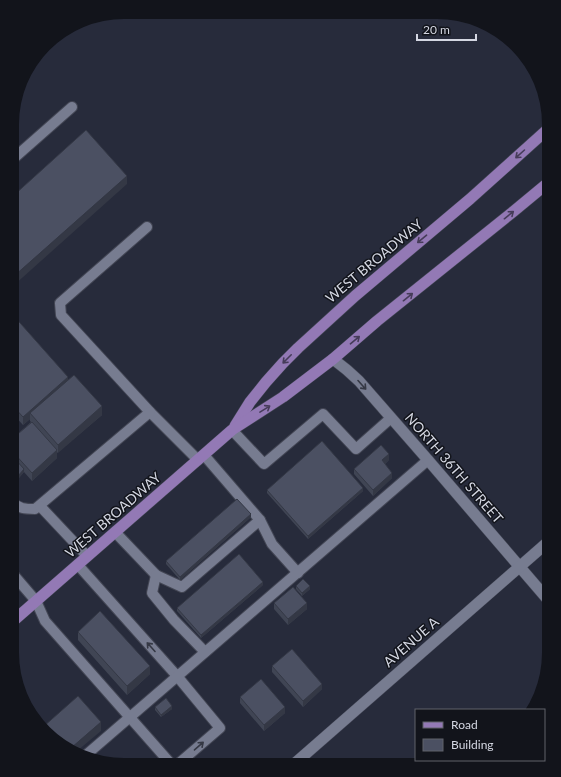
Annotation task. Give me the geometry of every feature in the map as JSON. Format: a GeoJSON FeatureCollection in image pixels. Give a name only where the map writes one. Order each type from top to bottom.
{"type":"FeatureCollection","features":[{"type":"Feature","properties":{"kind":"main road","name":"WEST BROADWAY"},"geometry":{"type":"LineString","coordinates":[[232,430],[250,402],[283,363],[355,296],[470,200],[542,134]]}},
{"type":"Feature","properties":{"kind":"main road","name":"WEST BROADWAY"},"geometry":{"type":"LineString","coordinates":[[19,616],[232,430],[284,397],[333,360],[383,317],[542,188]]}},
{"type":"Feature","properties":{"kind":"street","name":"NORTH 36TH STREET"},"geometry":{"type":"LineString","coordinates":[[333,360],[359,381],[542,593]]}},
{"type":"Feature","properties":{"kind":"street","name":"AVENUE A"},"geometry":{"type":"LineString","coordinates":[[301,758],[542,547]]}},
{"type":"Feature","properties":{"kind":"lane"},"geometry":{"type":"LineString","coordinates":[[19,154],[72,108]]}},
{"type":"Feature","properties":{"kind":"lane"},"geometry":{"type":"LineString","coordinates":[[147,226],[60,303],[61,315],[150,412],[201,457],[260,520],[272,544],[298,573]]}},
{"type":"Feature","properties":{"kind":"lane"},"geometry":{"type":"LineString","coordinates":[[19,506],[26,509],[35,509],[40,506],[150,412]]}},
{"type":"Feature","properties":{"kind":"lane"},"geometry":{"type":"LineString","coordinates":[[232,430],[264,464],[323,414],[356,449],[391,418]]}},
{"type":"Feature","properties":{"kind":"lane"},"geometry":{"type":"LineString","coordinates":[[90,752],[428,460]]}},
{"type":"Feature","properties":{"kind":"lane"},"geometry":{"type":"LineString","coordinates":[[40,506],[87,556]]}},
{"type":"Feature","properties":{"kind":"lane"},"geometry":{"type":"LineString","coordinates":[[115,532],[156,575],[182,588],[260,520]]}},
{"type":"Feature","properties":{"kind":"lane"},"geometry":{"type":"LineString","coordinates":[[78,565],[177,676],[220,728],[185,758]]}},
{"type":"Feature","properties":{"kind":"lane"},"geometry":{"type":"LineString","coordinates":[[156,575],[152,593],[174,620],[205,652]]}},
{"type":"Feature","properties":{"kind":"lane"},"geometry":{"type":"LineString","coordinates":[[19,581],[36,601],[45,621],[166,758]]}},
{"type":"Feature","properties":{"kind":"building"},"geometry":{"type":"Polygon","coordinates":[[[86,130],[127,176],[19,272],[19,191],[86,130]]]}},
{"type":"Feature","properties":{"kind":"building"},"geometry":{"type":"Polygon","coordinates":[[[19,322],[68,377],[23,417],[19,413],[19,322]]]}},
{"type":"Feature","properties":{"kind":"building"},"geometry":{"type":"Polygon","coordinates":[[[74,375],[102,406],[58,445],[30,413],[74,375]]]}},
{"type":"Feature","properties":{"kind":"building"},"geometry":{"type":"Polygon","coordinates":[[[32,422],[57,450],[32,473],[19,459],[19,433],[32,422]]]}},
{"type":"Feature","properties":{"kind":"building"},"geometry":{"type":"Polygon","coordinates":[[[322,441],[363,488],[308,536],[267,490],[322,441]]]}},
{"type":"Feature","properties":{"kind":"building"},"geometry":{"type":"Polygon","coordinates":[[[381,445],[389,454],[382,460],[392,473],[373,490],[354,469],[381,445]]]}},
{"type":"Feature","properties":{"kind":"building"},"geometry":{"type":"Polygon","coordinates":[[[19,463],[24,469],[19,475],[19,463]]]}},
{"type":"Feature","properties":{"kind":"building"},"geometry":{"type":"Polygon","coordinates":[[[237,499],[251,514],[180,577],[166,561],[237,499]]]}},
{"type":"Feature","properties":{"kind":"building"},"geometry":{"type":"Polygon","coordinates":[[[239,554],[263,582],[201,635],[177,608],[239,554]]]}},
{"type":"Feature","properties":{"kind":"building"},"geometry":{"type":"Polygon","coordinates":[[[303,579],[310,586],[302,593],[296,586],[303,579]]]}},
{"type":"Feature","properties":{"kind":"building"},"geometry":{"type":"Polygon","coordinates":[[[293,587],[307,603],[288,619],[274,603],[293,587]]]}},
{"type":"Feature","properties":{"kind":"building"},"geometry":{"type":"Polygon","coordinates":[[[100,611],[150,666],[127,686],[78,632],[100,611]]]}},
{"type":"Feature","properties":{"kind":"building"},"geometry":{"type":"Polygon","coordinates":[[[292,649],[322,684],[303,701],[272,666],[292,649]]]}},
{"type":"Feature","properties":{"kind":"building"},"geometry":{"type":"Polygon","coordinates":[[[261,679],[285,707],[264,725],[240,697],[261,679]]]}},
{"type":"Feature","properties":{"kind":"building"},"geometry":{"type":"Polygon","coordinates":[[[78,696],[101,722],[74,745],[60,736],[47,724],[78,696]]]}},
{"type":"Feature","properties":{"kind":"building"},"geometry":{"type":"Polygon","coordinates":[[[166,698],[172,706],[161,715],[155,707],[166,698]]]}}]}
